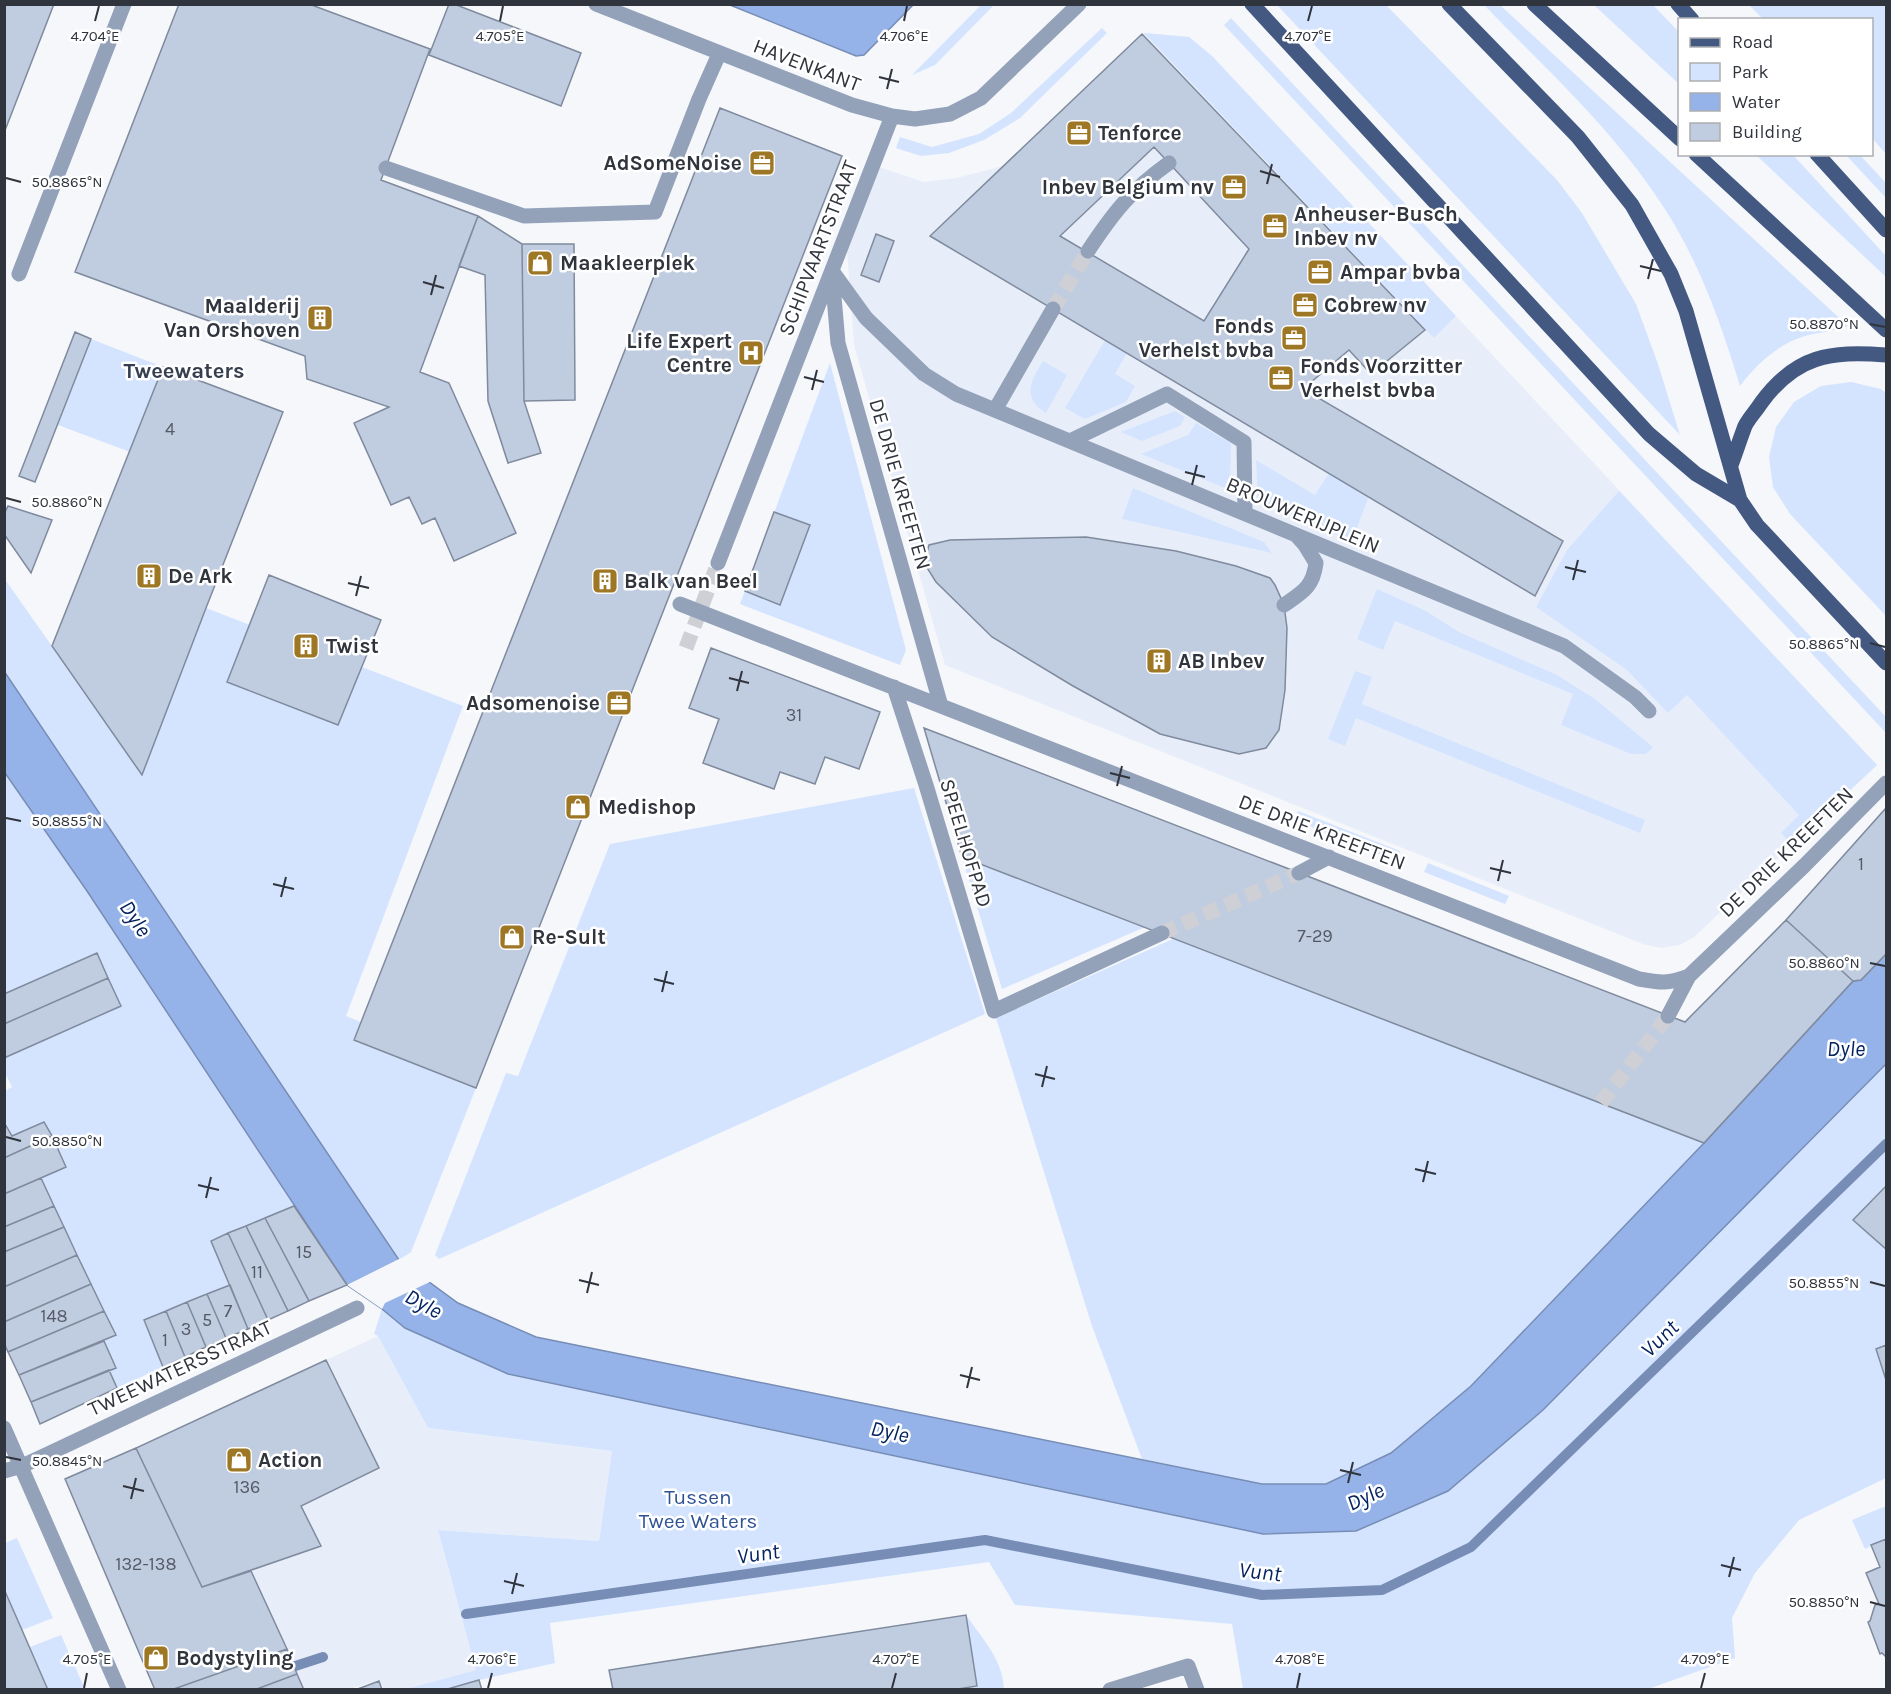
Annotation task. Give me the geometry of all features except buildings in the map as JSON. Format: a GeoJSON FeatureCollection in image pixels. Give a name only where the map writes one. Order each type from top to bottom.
{"type":"FeatureCollection","features":[{"type":"Feature","properties":{"kind":"main road"},"geometry":{"type":"LineString","coordinates":[[1252,4],[1649,434],[1696,474],[1740,500]]}},
{"type":"Feature","properties":{"kind":"main road"},"geometry":{"type":"LineString","coordinates":[[1449,4],[1578,137],[1632,205],[1671,274],[1686,311],[1740,500],[1757,525],[1887,663]]}},
{"type":"Feature","properties":{"kind":"main road"},"geometry":{"type":"LineString","coordinates":[[1534,4],[1678,137]]}},
{"type":"Feature","properties":{"kind":"main road"},"geometry":{"type":"LineString","coordinates":[[1678,4],[1690,18]]}},
{"type":"Feature","properties":{"kind":"main road"},"geometry":{"type":"LineString","coordinates":[[1698,156],[1887,330]]}},
{"type":"Feature","properties":{"kind":"main road"},"geometry":{"type":"LineString","coordinates":[[1819,156],[1887,230]]}},
{"type":"Feature","properties":{"kind":"main road"},"geometry":{"type":"LineString","coordinates":[[1731,465],[1746,424],[1774,387],[1798,366],[1816,358],[1866,353],[1887,355]]}},
{"type":"Feature","properties":{"kind":"street"},"geometry":{"type":"LineString","coordinates":[[19,274],[124,4]]}},
{"type":"Feature","properties":{"kind":"street","name":"HAVENKANT"},"geometry":{"type":"LineString","coordinates":[[596,4],[852,105],[892,116],[915,119],[950,114],[981,98],[1079,4]]}},
{"type":"Feature","properties":{"kind":"street"},"geometry":{"type":"LineString","coordinates":[[386,168],[524,216],[655,212],[719,54]]}},
{"type":"Feature","properties":{"kind":"street","name":"SCHIPVAARTSTRAAT"},"geometry":{"type":"LineString","coordinates":[[718,563],[892,116]]}},
{"type":"Feature","properties":{"kind":"street"},"geometry":{"type":"LineString","coordinates":[[1088,251],[1108,220],[1131,193],[1169,163]]}},
{"type":"Feature","properties":{"kind":"street","name":"BROUWERIJPLEIN"},"geometry":{"type":"LineString","coordinates":[[832,271],[866,318],[924,374],[956,394],[1564,646],[1635,697],[1649,711]]}},
{"type":"Feature","properties":{"kind":"street","name":"DE DRIE KREEFTEN"},"geometry":{"type":"LineString","coordinates":[[832,271],[838,343],[941,706]]}},
{"type":"Feature","properties":{"kind":"street"},"geometry":{"type":"LineString","coordinates":[[995,410],[1053,309]]}},
{"type":"Feature","properties":{"kind":"street"},"geometry":{"type":"LineString","coordinates":[[1070,441],[1167,394],[1244,442],[1245,513]]}},
{"type":"Feature","properties":{"kind":"street"},"geometry":{"type":"LineString","coordinates":[[1284,605],[1302,592],[1314,577],[1316,563],[1305,545],[1294,534]]}},
{"type":"Feature","properties":{"kind":"street","name":"DE DRIE KREEFTEN"},"geometry":{"type":"LineString","coordinates":[[680,604],[1639,979],[1660,983],[1674,982],[1689,976]]}},
{"type":"Feature","properties":{"kind":"street","name":"SPEELHOFPAD"},"geometry":{"type":"LineString","coordinates":[[894,687],[930,796],[994,1011],[1162,933]]}},
{"type":"Feature","properties":{"kind":"street","name":"DE DRIE KREEFTEN"},"geometry":{"type":"LineString","coordinates":[[1668,1016],[1689,976],[1887,783]]}},
{"type":"Feature","properties":{"kind":"street"},"geometry":{"type":"LineString","coordinates":[[1299,873],[1329,857]]}},
{"type":"Feature","properties":{"kind":"street","name":"TWEEWATERSSTRAAT"},"geometry":{"type":"LineString","coordinates":[[4,1471],[22,1466],[357,1308]]}},
{"type":"Feature","properties":{"kind":"street"},"geometry":{"type":"LineString","coordinates":[[4,1428],[119,1689]]}},
{"type":"Feature","properties":{"kind":"street"},"geometry":{"type":"LineString","coordinates":[[1110,1689],[1188,1666],[1197,1689]]}},
{"type":"Feature","properties":{"kind":"shaded area"},"geometry":{"type":"Polygon","coordinates":[[[1144,33],[1189,37],[1212,56],[1877,765],[1694,937],[1680,945],[1661,948],[1643,944],[945,665],[854,345],[847,251],[879,167],[924,182],[956,178],[1003,166],[1144,33]]]}},
{"type":"Feature","properties":{"kind":"shaded area"},"geometry":{"type":"Polygon","coordinates":[[[378,1336],[428,1428],[612,1451],[599,1541],[438,1530],[476,1670],[406,1689],[383,1689],[379,1680],[350,1689],[305,1690],[251,1571],[202,1587],[136,1448],[378,1336]]]}},
{"type":"Feature","properties":{"kind":"green space"},"geometry":{"type":"Polygon","coordinates":[[[981,5],[994,5],[935,65],[912,75],[981,5]]]}},
{"type":"Feature","properties":{"kind":"green space"},"geometry":{"type":"Polygon","coordinates":[[[1277,5],[1386,5],[1557,180],[1582,213],[1636,304],[1680,435],[1277,5]]]}},
{"type":"Feature","properties":{"kind":"green space"},"geometry":{"type":"Polygon","coordinates":[[[1484,5],[1500,5],[1848,326],[1802,337],[1784,345],[1760,363],[1740,386],[1726,341],[1701,276],[1680,234],[1649,185],[1628,157],[1582,105],[1484,5]]]}},
{"type":"Feature","properties":{"kind":"green space"},"geometry":{"type":"Polygon","coordinates":[[[1594,5],[1653,5],[1678,31],[1678,83],[1594,5]]]}},
{"type":"Feature","properties":{"kind":"green space"},"geometry":{"type":"Polygon","coordinates":[[[1749,5],[1886,5],[1886,154],[1873,139],[1873,18],[1762,18],[1749,5]]]}},
{"type":"Feature","properties":{"kind":"green space"},"geometry":{"type":"Polygon","coordinates":[[[1231,18],[1886,717],[1886,733],[1224,25],[1231,18]]]}},
{"type":"Feature","properties":{"kind":"green space"},"geometry":{"type":"Polygon","coordinates":[[[1102,28],[1107,33],[1020,118],[984,140],[949,153],[921,156],[896,148],[900,137],[932,147],[979,134],[1011,113],[1102,28]]]}},
{"type":"Feature","properties":{"kind":"green space"},"geometry":{"type":"Polygon","coordinates":[[[1144,33],[1189,37],[1212,56],[1456,316],[1434,338],[1144,33]]]}},
{"type":"Feature","properties":{"kind":"green space"},"geometry":{"type":"Polygon","coordinates":[[[1757,156],[1794,156],[1886,256],[1886,277],[1757,156]]]}},
{"type":"Feature","properties":{"kind":"green space"},"geometry":{"type":"Polygon","coordinates":[[[1847,156],[1861,156],[1886,183],[1886,198],[1847,156]]]}},
{"type":"Feature","properties":{"kind":"green space"},"geometry":{"type":"Polygon","coordinates":[[[91,339],[163,367],[130,452],[58,425],[91,339]]]}},
{"type":"Feature","properties":{"kind":"green space"},"geometry":{"type":"Polygon","coordinates":[[[1105,340],[1127,353],[1115,374],[1135,386],[1126,402],[1085,419],[1065,408],[1105,340]]]}},
{"type":"Feature","properties":{"kind":"green space"},"geometry":{"type":"Polygon","coordinates":[[[1043,361],[1067,375],[1046,413],[1033,401],[1031,395],[1032,382],[1043,361]]]}},
{"type":"Feature","properties":{"kind":"green space"},"geometry":{"type":"Polygon","coordinates":[[[830,363],[906,650],[900,665],[740,604],[830,363]]]}},
{"type":"Feature","properties":{"kind":"green space"},"geometry":{"type":"Polygon","coordinates":[[[1851,382],[1881,389],[1886,393],[1886,616],[1790,514],[1773,487],[1769,457],[1776,427],[1794,402],[1821,386],[1851,382]]]}},
{"type":"Feature","properties":{"kind":"green space"},"geometry":{"type":"Polygon","coordinates":[[[1175,411],[1185,417],[1180,426],[1142,441],[1121,432],[1175,411]]]}},
{"type":"Feature","properties":{"kind":"green space"},"geometry":{"type":"Polygon","coordinates":[[[1196,423],[1231,443],[1230,490],[1141,454],[1188,435],[1196,423]]]}},
{"type":"Feature","properties":{"kind":"green space"},"geometry":{"type":"Polygon","coordinates":[[[1256,460],[1315,495],[1329,473],[1369,496],[1352,541],[1258,501],[1256,460]]]}},
{"type":"Feature","properties":{"kind":"green space"},"geometry":{"type":"Polygon","coordinates":[[[1133,488],[1264,542],[1272,553],[1122,519],[1133,488]]]}},
{"type":"Feature","properties":{"kind":"green space"},"geometry":{"type":"Polygon","coordinates":[[[1619,491],[1877,765],[1792,845],[1781,833],[1799,815],[1687,695],[1668,713],[1627,670],[1536,607],[1567,550],[1619,491]]]}},
{"type":"Feature","properties":{"kind":"green space"},"geometry":{"type":"Polygon","coordinates":[[[4,578],[142,774],[206,608],[250,625],[227,682],[338,725],[362,667],[463,706],[346,1016],[361,1022],[354,1040],[476,1088],[411,1252],[399,1260],[5,671],[4,578]]]}},
{"type":"Feature","properties":{"kind":"green space"},"geometry":{"type":"Polygon","coordinates":[[[1377,589],[1426,611],[1459,632],[1557,675],[1595,699],[1653,747],[1646,754],[1631,754],[1561,725],[1573,694],[1395,621],[1383,650],[1357,639],[1377,589]]]}},
{"type":"Feature","properties":{"kind":"green space"},"geometry":{"type":"Polygon","coordinates":[[[1355,671],[1372,677],[1362,704],[1645,820],[1640,833],[1356,718],[1345,746],[1328,739],[1355,671]]]}},
{"type":"Feature","properties":{"kind":"green space"},"geometry":{"type":"Polygon","coordinates":[[[4,773],[87,891],[294,1206],[211,1241],[230,1285],[144,1320],[163,1367],[117,1388],[109,1370],[116,1367],[104,1341],[116,1335],[41,1178],[65,1167],[44,1123],[12,1136],[5,1120],[5,1091],[12,1087],[5,1073],[4,1058],[120,1006],[5,994],[4,773]]]}},
{"type":"Feature","properties":{"kind":"green space"},"geometry":{"type":"Polygon","coordinates":[[[914,788],[985,1014],[439,1259],[435,1255],[506,1073],[518,1076],[610,844],[914,788]]]}},
{"type":"Feature","properties":{"kind":"green space"},"geometry":{"type":"Polygon","coordinates":[[[1298,811],[1400,851],[1397,861],[1294,820],[1298,811]]]}},
{"type":"Feature","properties":{"kind":"green space"},"geometry":{"type":"Polygon","coordinates":[[[962,857],[1145,927],[1002,989],[962,857]]]}},
{"type":"Feature","properties":{"kind":"green space"},"geometry":{"type":"Polygon","coordinates":[[[1428,863],[1509,896],[1505,904],[1424,872],[1428,863]]]}},
{"type":"Feature","properties":{"kind":"green space"},"geometry":{"type":"Polygon","coordinates":[[[1175,938],[1704,1143],[1471,1386],[1391,1453],[1326,1484],[1262,1484],[1142,1459],[1092,1326],[996,1018],[1175,938]]]}},
{"type":"Feature","properties":{"kind":"green space","name":"Tussen Twee Waters"},"geometry":{"type":"Polygon","coordinates":[[[1886,1064],[1886,1186],[1853,1220],[1886,1249],[1886,1345],[1876,1349],[1886,1380],[1886,1478],[1799,1520],[1755,1573],[1732,1618],[1735,1658],[1648,1689],[1243,1689],[1232,1624],[1015,1605],[989,1562],[550,1623],[555,1663],[444,1689],[406,1689],[476,1670],[438,1530],[599,1541],[612,1451],[428,1428],[378,1336],[374,1334],[382,1309],[405,1328],[508,1374],[1263,1534],[1356,1531],[1448,1491],[1543,1410],[1886,1064]]]}},
{"type":"Feature","properties":{"kind":"green space"},"geometry":{"type":"Polygon","coordinates":[[[1886,1506],[1886,1539],[1865,1549],[1852,1520],[1886,1506]]]}},
{"type":"Feature","properties":{"kind":"green space"},"geometry":{"type":"Polygon","coordinates":[[[17,1538],[53,1618],[22,1630],[5,1589],[5,1543],[17,1538]]]}},
{"type":"Feature","properties":{"kind":"green space"},"geometry":{"type":"Polygon","coordinates":[[[966,1615],[996,1659],[1003,1678],[1004,1689],[952,1690],[977,1685],[966,1615]]]}},
{"type":"Feature","properties":{"kind":"green space"},"geometry":{"type":"Polygon","coordinates":[[[61,1635],[84,1687],[48,1689],[30,1647],[61,1635]]]}},
{"type":"Feature","properties":{"kind":"water"},"geometry":{"type":"Polygon","coordinates":[[[730,5],[913,5],[864,55],[856,56],[730,5]]]}},
{"type":"Feature","properties":{"kind":"water","name":"Dyle"},"geometry":{"type":"Polygon","coordinates":[[[4,671],[399,1260],[458,1303],[536,1337],[1262,1484],[1326,1484],[1391,1453],[1471,1386],[1704,1143],[1853,981],[1861,980],[1886,954],[1886,1064],[1543,1410],[1448,1491],[1356,1531],[1263,1534],[508,1374],[405,1328],[347,1285],[87,891],[5,773],[4,671]]]}},
{"type":"Feature","properties":{"kind":"pier"},"geometry":{"type":"Polygon","coordinates":[[[401,1258],[432,1281],[385,1303],[382,1309],[347,1285],[401,1258]]]}},
{"type":"Feature","properties":{"kind":"waterway","name":"Vunt"},"geometry":{"type":"LineString","coordinates":[[466,1614],[985,1540],[1262,1595],[1382,1590],[1471,1547],[1886,1144]]}},
{"type":"Feature","properties":{"kind":"waterway","name":"Vunt"},"geometry":{"type":"LineString","coordinates":[[280,1671],[323,1657]]}},
{"type":"Feature","properties":{"kind":"tunnel"},"geometry":{"type":"LineString","coordinates":[[1053,309],[1088,251]]}},
{"type":"Feature","properties":{"kind":"tunnel"},"geometry":{"type":"LineString","coordinates":[[686,648],[718,563]]}},
{"type":"Feature","properties":{"kind":"tunnel"},"geometry":{"type":"LineString","coordinates":[[1162,933],[1299,873]]}},
{"type":"Feature","properties":{"kind":"tunnel"},"geometry":{"type":"LineString","coordinates":[[1601,1103],[1668,1016]]}},
{"type":"Feature","properties":{"kind":"place","name":"Tenforce"},"geometry":{"type":"Point","coordinates":[1079,133]}},
{"type":"Feature","properties":{"kind":"place","name":"AdSomeNoise"},"geometry":{"type":"Point","coordinates":[762,163]}},
{"type":"Feature","properties":{"kind":"place","name":"Inbev Belgium nv"},"geometry":{"type":"Point","coordinates":[1234,187]}},
{"type":"Feature","properties":{"kind":"place","name":"Anheuser-Busch Inbev nv"},"geometry":{"type":"Point","coordinates":[1275,226]}},
{"type":"Feature","properties":{"kind":"place","name":"Maakleerplek"},"geometry":{"type":"Point","coordinates":[540,263]}},
{"type":"Feature","properties":{"kind":"place","name":"Ampar bvba"},"geometry":{"type":"Point","coordinates":[1320,272]}},
{"type":"Feature","properties":{"kind":"place","name":"Cobrew nv"},"geometry":{"type":"Point","coordinates":[1305,305]}},
{"type":"Feature","properties":{"kind":"place","name":"Maalderij Van Orshoven"},"geometry":{"type":"Point","coordinates":[320,318]}},
{"type":"Feature","properties":{"kind":"place","name":"Fonds Verhelst bvba"},"geometry":{"type":"Point","coordinates":[1294,338]}},
{"type":"Feature","properties":{"kind":"place","name":"Life Expert Centre"},"geometry":{"type":"Point","coordinates":[751,353]}},
{"type":"Feature","properties":{"kind":"place","name":"Fonds Voorzitter Verhelst bvba"},"geometry":{"type":"Point","coordinates":[1281,378]}},
{"type":"Feature","properties":{"kind":"place","name":"De Ark"},"geometry":{"type":"Point","coordinates":[149,576]}},
{"type":"Feature","properties":{"kind":"place","name":"Balk van Beel"},"geometry":{"type":"Point","coordinates":[605,581]}},
{"type":"Feature","properties":{"kind":"place","name":"Twist"},"geometry":{"type":"Point","coordinates":[306,646]}},
{"type":"Feature","properties":{"kind":"place","name":"AB Inbev"},"geometry":{"type":"Point","coordinates":[1159,661]}},
{"type":"Feature","properties":{"kind":"place","name":"Adsomenoise"},"geometry":{"type":"Point","coordinates":[619,703]}},
{"type":"Feature","properties":{"kind":"place","name":"Medishop"},"geometry":{"type":"Point","coordinates":[578,807]}},
{"type":"Feature","properties":{"kind":"place","name":"Re-Sult"},"geometry":{"type":"Point","coordinates":[512,937]}},
{"type":"Feature","properties":{"kind":"place","name":"Action"},"geometry":{"type":"Point","coordinates":[239,1460]}},
{"type":"Feature","properties":{"kind":"place","name":"Bodystyling"},"geometry":{"type":"Point","coordinates":[156,1658]}},
{"type":"Feature","properties":{"kind":"district","name":"Tweewaters"},"geometry":{"type":"Point","coordinates":[184,370]}}]}
